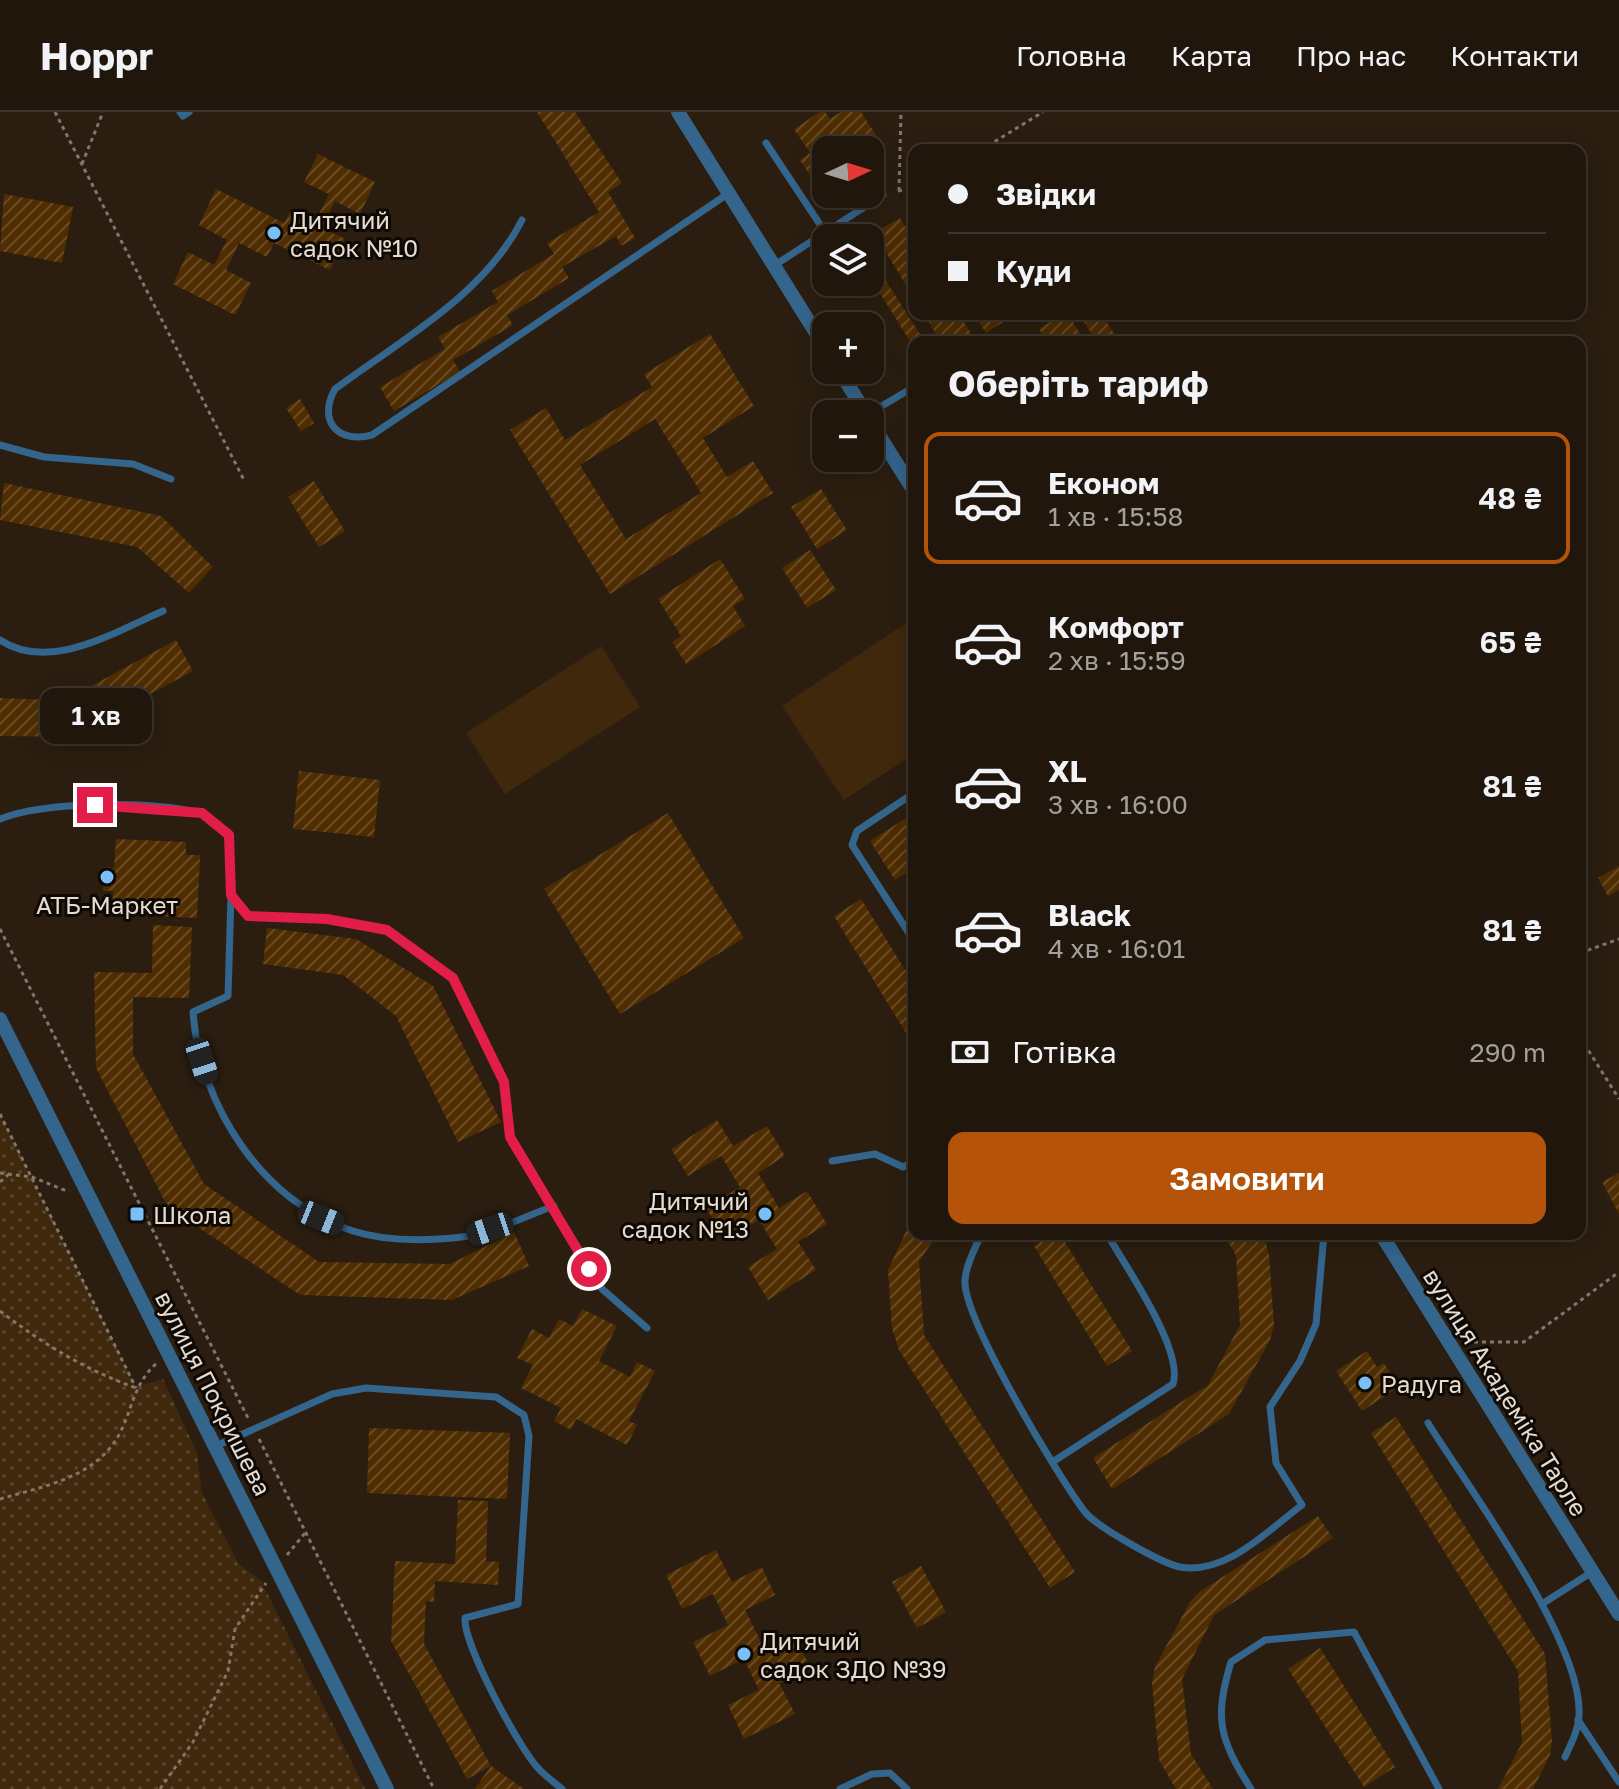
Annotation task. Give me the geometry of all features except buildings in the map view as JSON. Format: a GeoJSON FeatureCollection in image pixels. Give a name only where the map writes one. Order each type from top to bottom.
{"type":"FeatureCollection","features":[{"type":"Feature","properties":{"kind":"street"},"geometry":{"type":"LineString","coordinates":[[678,112],[812,326]]}},
{"type":"Feature","properties":{"kind":"street"},"geometry":{"type":"LineString","coordinates":[[884,443],[908,481]]}},
{"type":"Feature","properties":{"kind":"street","name":"вулиця Покришева"},"geometry":{"type":"LineString","coordinates":[[0,1019],[387,1789]]}},
{"type":"Feature","properties":{"kind":"street","name":"вулиця Академіка Тарле"},"geometry":{"type":"LineString","coordinates":[[1385,1240],[1619,1614]]}},
{"type":"Feature","properties":{"kind":"lane"},"geometry":{"type":"LineString","coordinates":[[180,112],[183,116],[189,112]]}},
{"type":"Feature","properties":{"kind":"lane"},"geometry":{"type":"LineString","coordinates":[[766,143],[820,224]]}},
{"type":"Feature","properties":{"kind":"lane"},"geometry":{"type":"LineString","coordinates":[[522,220],[506,250],[474,285],[335,389],[328,406],[329,416],[339,434],[349,439],[372,435],[729,193]]}},
{"type":"Feature","properties":{"kind":"lane"},"geometry":{"type":"LineString","coordinates":[[838,224],[863,208]]}},
{"type":"Feature","properties":{"kind":"lane"},"geometry":{"type":"LineString","coordinates":[[775,265],[812,241]]}},
{"type":"Feature","properties":{"kind":"lane"},"geometry":{"type":"LineString","coordinates":[[884,404],[908,390]]}},
{"type":"Feature","properties":{"kind":"lane"},"geometry":{"type":"LineString","coordinates":[[0,445],[44,457],[133,464],[171,479]]}},
{"type":"Feature","properties":{"kind":"lane"},"geometry":{"type":"LineString","coordinates":[[0,640],[19,652],[69,651],[163,611]]}},
{"type":"Feature","properties":{"kind":"lane"},"geometry":{"type":"LineString","coordinates":[[908,797],[857,831],[852,845],[908,932]]}},
{"type":"Feature","properties":{"kind":"lane"},"geometry":{"type":"LineString","coordinates":[[0,819],[66,805],[123,806],[202,813],[229,835],[228,996],[193,1012],[195,1038],[217,1107],[254,1162],[289,1196],[321,1218],[353,1232],[395,1240],[465,1237],[554,1206]]}},
{"type":"Feature","properties":{"kind":"lane"},"geometry":{"type":"LineString","coordinates":[[231,895],[248,916],[327,919],[387,930],[453,978],[504,1082],[510,1137],[602,1289],[647,1328]]}},
{"type":"Feature","properties":{"kind":"lane"},"geometry":{"type":"LineString","coordinates":[[832,1161],[875,1154],[903,1167],[908,1165]]}},
{"type":"Feature","properties":{"kind":"lane"},"geometry":{"type":"LineString","coordinates":[[980,1240],[965,1280],[969,1307],[1027,1421],[1087,1513],[1119,1538],[1179,1567],[1209,1565],[1243,1551],[1302,1505],[1276,1463],[1270,1407],[1300,1361],[1316,1324],[1323,1240]]}},
{"type":"Feature","properties":{"kind":"lane"},"geometry":{"type":"LineString","coordinates":[[1054,1461],[1173,1384],[1177,1371],[1164,1336],[1110,1240]]}},
{"type":"Feature","properties":{"kind":"lane"},"geometry":{"type":"LineString","coordinates":[[216,1446],[332,1394],[366,1388],[496,1397],[524,1415],[529,1436],[518,1604],[465,1618],[464,1629],[471,1651],[515,1734],[537,1767],[562,1789]]}},
{"type":"Feature","properties":{"kind":"lane"},"geometry":{"type":"LineString","coordinates":[[1428,1423],[1542,1604],[1566,1648],[1578,1720],[1619,1782]]}},
{"type":"Feature","properties":{"kind":"lane"},"geometry":{"type":"LineString","coordinates":[[1542,1604],[1592,1572]]}},
{"type":"Feature","properties":{"kind":"lane"},"geometry":{"type":"LineString","coordinates":[[1251,1789],[1225,1740],[1219,1700],[1231,1662],[1265,1640],[1354,1632],[1439,1789]]}},
{"type":"Feature","properties":{"kind":"lane"},"geometry":{"type":"LineString","coordinates":[[1565,1757],[1578,1720]]}},
{"type":"Feature","properties":{"kind":"lane"},"geometry":{"type":"LineString","coordinates":[[840,1789],[872,1774],[890,1773],[907,1789]]}},
{"type":"Feature","properties":{"kind":"path"},"geometry":{"type":"LineString","coordinates":[[55,112],[245,482]]}},
{"type":"Feature","properties":{"kind":"path"},"geometry":{"type":"LineString","coordinates":[[82,165],[103,112]]}},
{"type":"Feature","properties":{"kind":"path"},"geometry":{"type":"LineString","coordinates":[[899,191],[901,112]]}},
{"type":"Feature","properties":{"kind":"path"},"geometry":{"type":"LineString","coordinates":[[991,144],[1043,112]]}},
{"type":"Feature","properties":{"kind":"path"},"geometry":{"type":"LineString","coordinates":[[884,195],[908,189]]}},
{"type":"Feature","properties":{"kind":"path"},"geometry":{"type":"LineString","coordinates":[[0,929],[434,1789]]}},
{"type":"Feature","properties":{"kind":"path"},"geometry":{"type":"LineString","coordinates":[[1586,951],[1619,939]]}},
{"type":"Feature","properties":{"kind":"path"},"geometry":{"type":"LineString","coordinates":[[1586,1047],[1619,1099]]}},
{"type":"Feature","properties":{"kind":"path"},"geometry":{"type":"LineString","coordinates":[[0,1114],[136,1388]]}},
{"type":"Feature","properties":{"kind":"path"},"geometry":{"type":"LineString","coordinates":[[0,1173],[32,1177],[92,1201]]}},
{"type":"Feature","properties":{"kind":"path"},"geometry":{"type":"LineString","coordinates":[[0,1182],[9,1174]]}},
{"type":"Feature","properties":{"kind":"path"},"geometry":{"type":"LineString","coordinates":[[1452,1343],[1524,1342],[1619,1272]]}},
{"type":"Feature","properties":{"kind":"path"},"geometry":{"type":"LineString","coordinates":[[0,1311],[47,1346],[88,1370],[136,1388]]}},
{"type":"Feature","properties":{"kind":"path"},"geometry":{"type":"LineString","coordinates":[[0,1499],[67,1480],[95,1463],[119,1434],[136,1388],[169,1353]]}},
{"type":"Feature","properties":{"kind":"path"},"geometry":{"type":"LineString","coordinates":[[160,1789],[193,1742],[228,1671],[235,1629],[277,1567],[305,1533]]}},
{"type":"Feature","properties":{"kind":"shaded area"},"geometry":{"type":"Polygon","coordinates":[[[908,622],[908,758],[844,800],[782,706],[908,622]]]}},
{"type":"Feature","properties":{"kind":"shaded area"},"geometry":{"type":"Polygon","coordinates":[[[601,646],[640,707],[505,794],[466,733],[601,646]]]}},
{"type":"Feature","properties":{"kind":"shaded area"},"geometry":{"type":"Polygon","coordinates":[[[0,1114],[136,1387],[163,1379],[197,1453],[202,1493],[238,1563],[261,1581],[365,1789],[0,1789],[0,1114]]]}},
{"type":"Feature","properties":{"kind":"place","name":"Дитячий садок №10"},"geometry":{"type":"Point","coordinates":[274,233]}},
{"type":"Feature","properties":{"kind":"place","name":"АТБ-Маркет"},"geometry":{"type":"Point","coordinates":[107,877]}},
{"type":"Feature","properties":{"kind":"place","name":"Школа"},"geometry":{"type":"Point","coordinates":[137,1214]}},
{"type":"Feature","properties":{"kind":"place","name":"Дитячий садок №13"},"geometry":{"type":"Point","coordinates":[765,1214]}},
{"type":"Feature","properties":{"kind":"place","name":"Радуга"},"geometry":{"type":"Point","coordinates":[1365,1383]}},
{"type":"Feature","properties":{"kind":"place","name":"Дитячий садок ЗДО №39"},"geometry":{"type":"Point","coordinates":[744,1654]}},
{"type":"Feature","properties":{"kind":"route"},"geometry":{"type":"LineString","coordinates":[[95,805],[202,813],[229,835],[231,895],[248,916],[327,919],[387,930],[453,978],[504,1082],[510,1137],[538,1179],[589,1269]]}}]}
